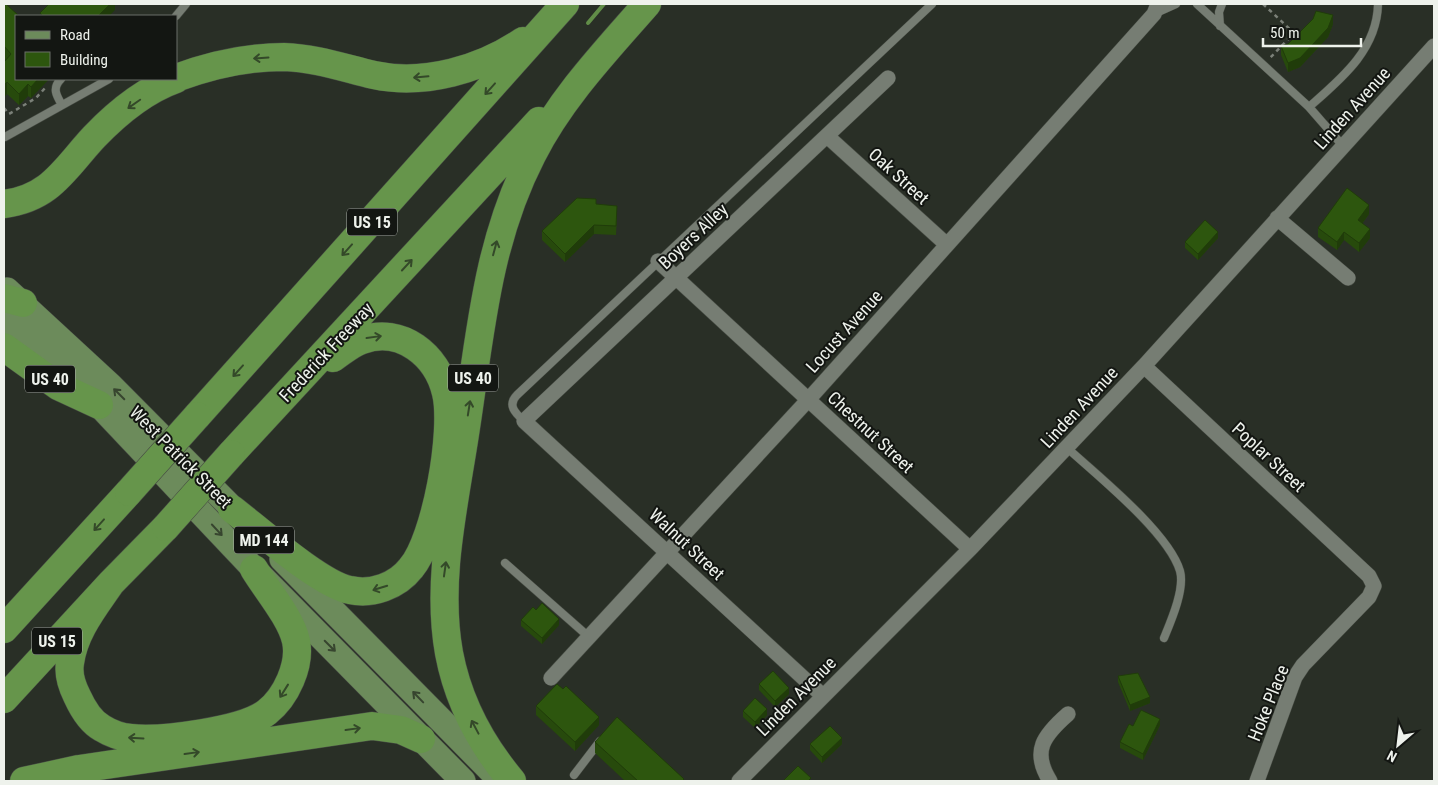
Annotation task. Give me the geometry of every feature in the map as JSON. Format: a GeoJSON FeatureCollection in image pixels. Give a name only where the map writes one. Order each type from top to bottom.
{"type":"FeatureCollection","features":[{"type":"Feature","properties":{"kind":"highway","name":"US 15"},"geometry":{"type":"LineString","coordinates":[[4,629],[129,492],[565,4]]}},
{"type":"Feature","properties":{"kind":"highway","name":"Frederick Freeway"},"geometry":{"type":"LineString","coordinates":[[4,699],[303,378],[646,4]]}},
{"type":"Feature","properties":{"kind":"highway","name":"US 40"},"geometry":{"type":"LineString","coordinates":[[512,781],[492,758],[472,722],[456,681],[449,654],[444,602],[444,581],[454,505],[487,283],[505,216],[520,180],[549,123],[567,97],[646,4]]}},
{"type":"Feature","properties":{"kind":"highway"},"geometry":{"type":"LineString","coordinates":[[178,78],[218,64],[261,58],[286,57],[334,63],[375,75],[407,78],[429,76],[456,72],[503,55],[545,27]]}},
{"type":"Feature","properties":{"kind":"highway"},"geometry":{"type":"LineString","coordinates":[[4,204],[21,200],[44,190],[58,180],[111,121],[150,92],[174,80]]}},
{"type":"Feature","properties":{"kind":"highway"},"geometry":{"type":"LineString","coordinates":[[232,509],[332,584],[349,590],[368,592],[385,588],[405,574],[418,559],[431,528],[440,489],[447,434],[447,394],[440,374],[430,359],[404,340],[389,336],[373,336],[359,340],[303,378]]}},
{"type":"Feature","properties":{"kind":"highway","name":"US 40"},"geometry":{"type":"LineString","coordinates":[[4,347],[58,386],[100,405]]}},
{"type":"Feature","properties":{"kind":"highway"},"geometry":{"type":"LineString","coordinates":[[4,618],[68,558]]}},
{"type":"Feature","properties":{"kind":"highway"},"geometry":{"type":"LineString","coordinates":[[111,583],[81,627],[70,664],[71,684],[79,700],[100,727],[129,738],[158,738],[207,732],[255,719],[267,712],[287,687],[295,661],[296,641],[289,624],[254,569]]}},
{"type":"Feature","properties":{"kind":"highway"},"geometry":{"type":"LineString","coordinates":[[24,781],[79,769],[372,726],[401,730],[421,739]]}},
{"type":"Feature","properties":{"kind":"main road","name":"West Patrick Street"},"geometry":{"type":"LineString","coordinates":[[9,301],[100,405],[254,569],[463,781]]}},
{"type":"Feature","properties":{"kind":"main road","name":"West Patrick Street"},"geometry":{"type":"LineString","coordinates":[[9,301],[111,386],[501,781]]}},
{"type":"Feature","properties":{"kind":"street","name":"Locust Avenue"},"geometry":{"type":"LineString","coordinates":[[551,678],[808,400],[1156,9]]}},
{"type":"Feature","properties":{"kind":"street","name":"Linden Avenue"},"geometry":{"type":"LineString","coordinates":[[738,781],[970,549],[1144,366],[1343,146],[1429,63],[1434,46]]}},
{"type":"Feature","properties":{"kind":"street","name":"Boyers Alley"},"geometry":{"type":"LineString","coordinates":[[524,421],[888,78]]}},
{"type":"Feature","properties":{"kind":"street","name":"Oak Street"},"geometry":{"type":"LineString","coordinates":[[827,136],[946,244]]}},
{"type":"Feature","properties":{"kind":"street"},"geometry":{"type":"LineString","coordinates":[[1277,218],[1348,278]]}},
{"type":"Feature","properties":{"kind":"street","name":"Chestnut Street"},"geometry":{"type":"LineString","coordinates":[[658,261],[970,549]]}},
{"type":"Feature","properties":{"kind":"street","name":"Poplar Street"},"geometry":{"type":"LineString","coordinates":[[1144,366],[1370,576]]}},
{"type":"Feature","properties":{"kind":"street","name":"Walnut Street"},"geometry":{"type":"LineString","coordinates":[[524,421],[823,696]]}},
{"type":"Feature","properties":{"kind":"street","name":"Hoke Place"},"geometry":{"type":"LineString","coordinates":[[1258,781],[1295,677],[1303,665],[1369,597],[1374,586],[1370,576]]}},
{"type":"Feature","properties":{"kind":"street"},"geometry":{"type":"LineString","coordinates":[[1050,781],[1040,760],[1042,746],[1048,732],[1068,714]]}},
{"type":"Feature","properties":{"kind":"lane"},"geometry":{"type":"LineString","coordinates":[[177,15],[186,4]]}},
{"type":"Feature","properties":{"kind":"lane"},"geometry":{"type":"LineString","coordinates":[[524,421],[515,413],[512,406],[513,399],[932,4]]}},
{"type":"Feature","properties":{"kind":"lane"},"geometry":{"type":"LineString","coordinates":[[1156,9],[1176,4]]}},
{"type":"Feature","properties":{"kind":"lane"},"geometry":{"type":"LineString","coordinates":[[1197,4],[1309,107],[1343,146]]}},
{"type":"Feature","properties":{"kind":"lane"},"geometry":{"type":"LineString","coordinates":[[1220,26],[1219,12],[1222,4]]}},
{"type":"Feature","properties":{"kind":"lane"},"geometry":{"type":"LineString","coordinates":[[1309,107],[1339,81],[1366,49],[1374,28],[1378,4]]}},
{"type":"Feature","properties":{"kind":"lane"},"geometry":{"type":"LineString","coordinates":[[60,80],[56,84],[55,90],[62,105]]}},
{"type":"Feature","properties":{"kind":"lane"},"geometry":{"type":"LineString","coordinates":[[5,137],[105,80]]}},
{"type":"Feature","properties":{"kind":"lane"},"geometry":{"type":"LineString","coordinates":[[1066,448],[1159,535],[1180,572],[1177,607],[1164,638]]}},
{"type":"Feature","properties":{"kind":"lane"},"geometry":{"type":"LineString","coordinates":[[506,563],[589,637]]}},
{"type":"Feature","properties":{"kind":"lane"},"geometry":{"type":"LineString","coordinates":[[574,775],[605,735]]}},
{"type":"Feature","properties":{"kind":"path"},"geometry":{"type":"LineString","coordinates":[[1263,4],[1297,36]]}},
{"type":"Feature","properties":{"kind":"path"},"geometry":{"type":"LineString","coordinates":[[1263,66],[1294,33]]}},
{"type":"Feature","properties":{"kind":"path"},"geometry":{"type":"LineString","coordinates":[[4,108],[9,114],[36,98],[48,85]]}},
{"type":"Feature","properties":{"kind":"building"},"geometry":{"type":"Polygon","coordinates":[[[4,4],[6,4],[18,15],[15,15],[15,80],[37,80],[31,87],[28,84],[19,94],[7,82],[4,85],[4,62],[11,54],[4,46],[4,4]]]}},
{"type":"Feature","properties":{"kind":"building"},"geometry":{"type":"Polygon","coordinates":[[[49,4],[110,4],[99,15],[42,15],[40,13],[49,4]]]}},
{"type":"Feature","properties":{"kind":"building"},"geometry":{"type":"Polygon","coordinates":[[[1316,11],[1333,15],[1328,28],[1300,58],[1288,63],[1281,46],[1288,44],[1313,19],[1316,11]]]}},
{"type":"Feature","properties":{"kind":"building"},"geometry":{"type":"Polygon","coordinates":[[[1347,188],[1369,205],[1358,220],[1370,229],[1359,243],[1344,232],[1337,242],[1318,228],[1347,188]]]}},
{"type":"Feature","properties":{"kind":"building"},"geometry":{"type":"Polygon","coordinates":[[[577,198],[596,199],[596,204],[617,206],[616,226],[594,225],[565,254],[542,231],[577,198]]]}},
{"type":"Feature","properties":{"kind":"building"},"geometry":{"type":"Polygon","coordinates":[[[1205,220],[1218,232],[1198,254],[1185,242],[1205,220]]]}},
{"type":"Feature","properties":{"kind":"building"},"geometry":{"type":"Polygon","coordinates":[[[542,603],[559,619],[542,638],[521,620],[533,607],[536,610],[542,603]]]}},
{"type":"Feature","properties":{"kind":"building"},"geometry":{"type":"Polygon","coordinates":[[[773,671],[789,688],[775,701],[759,684],[773,671]]]}},
{"type":"Feature","properties":{"kind":"building"},"geometry":{"type":"Polygon","coordinates":[[[1138,673],[1150,697],[1130,705],[1118,676],[1138,673]]]}},
{"type":"Feature","properties":{"kind":"building"},"geometry":{"type":"Polygon","coordinates":[[[557,684],[563,689],[566,686],[599,717],[575,742],[536,706],[557,684]]]}},
{"type":"Feature","properties":{"kind":"building"},"geometry":{"type":"Polygon","coordinates":[[[755,698],[767,709],[755,722],[743,711],[755,698]]]}},
{"type":"Feature","properties":{"kind":"building"},"geometry":{"type":"Polygon","coordinates":[[[1141,710],[1160,719],[1143,754],[1120,742],[1129,724],[1133,726],[1141,710]]]}},
{"type":"Feature","properties":{"kind":"building"},"geometry":{"type":"Polygon","coordinates":[[[617,717],[684,779],[682,781],[638,781],[595,742],[617,717]]]}},
{"type":"Feature","properties":{"kind":"building"},"geometry":{"type":"Polygon","coordinates":[[[830,726],[842,738],[822,757],[810,744],[830,726]]]}},
{"type":"Feature","properties":{"kind":"building"},"geometry":{"type":"Polygon","coordinates":[[[798,766],[811,778],[808,781],[783,781],[798,766]]]}},
{"type":"Feature","properties":{"kind":"waterway"},"geometry":{"type":"LineString","coordinates":[[588,23],[604,4]]}}]}
